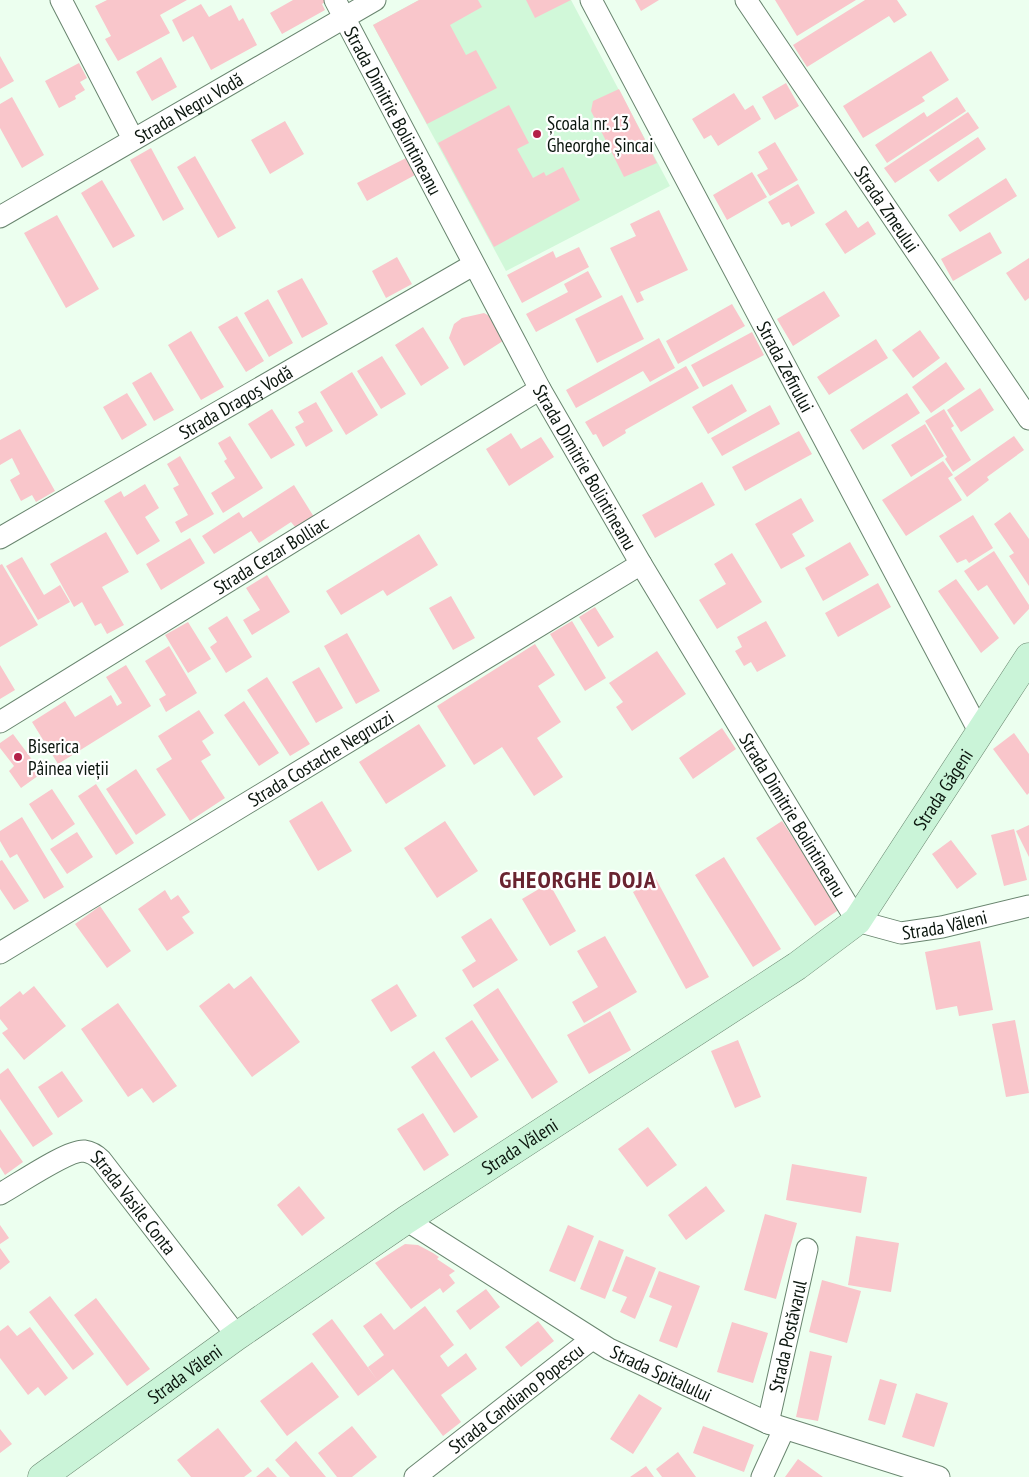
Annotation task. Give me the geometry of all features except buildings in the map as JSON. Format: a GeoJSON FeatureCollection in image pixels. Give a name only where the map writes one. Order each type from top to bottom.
{"type":"FeatureCollection","features":[{"type":"Feature","properties":{"kind":"main road","name":"Strada Găgeni"},"geometry":{"type":"LineString","coordinates":[[857,921],[1029,658]]}},
{"type":"Feature","properties":{"kind":"main road","name":"Strada Văleni"},"geometry":{"type":"LineString","coordinates":[[42,1477],[237,1336],[406,1220],[797,966],[857,921]]}},
{"type":"Feature","properties":{"kind":"street"},"geometry":{"type":"LineString","coordinates":[[61,0],[133,139]]}},
{"type":"Feature","properties":{"kind":"street","name":"Strada Negru Vodă"},"geometry":{"type":"LineString","coordinates":[[0,216],[133,139],[340,8],[375,0]]}},
{"type":"Feature","properties":{"kind":"street","name":"Strada Zefirului"},"geometry":{"type":"LineString","coordinates":[[591,0],[980,734]]}},
{"type":"Feature","properties":{"kind":"street","name":"Strada Zmeului"},"geometry":{"type":"LineString","coordinates":[[746,0],[1029,419]]}},
{"type":"Feature","properties":{"kind":"street","name":"Strada Dimitrie Bolintineanu"},"geometry":{"type":"LineString","coordinates":[[340,8],[472,265],[540,390],[641,564],[857,921]]}},
{"type":"Feature","properties":{"kind":"street","name":"Strada Dragoș Vodă"},"geometry":{"type":"LineString","coordinates":[[0,538],[472,265]]}},
{"type":"Feature","properties":{"kind":"street","name":"Strada Cezar Bolliac"},"geometry":{"type":"LineString","coordinates":[[0,722],[540,390]]}},
{"type":"Feature","properties":{"kind":"street","name":"Strada Costache Negruzzi"},"geometry":{"type":"LineString","coordinates":[[0,953],[641,564]]}},
{"type":"Feature","properties":{"kind":"street","name":"Strada Văleni"},"geometry":{"type":"LineString","coordinates":[[857,921],[902,933],[942,927],[1029,906]]}},
{"type":"Feature","properties":{"kind":"street","name":"Strada Vasile Conta"},"geometry":{"type":"LineString","coordinates":[[0,1194],[69,1154],[83,1151],[93,1153],[101,1160],[237,1336]]}},
{"type":"Feature","properties":{"kind":"street","name":"Strada Spitalului"},"geometry":{"type":"LineString","coordinates":[[406,1220],[592,1339],[618,1353],[776,1426],[939,1477]]}},
{"type":"Feature","properties":{"kind":"street","name":"Strada Postăvarul"},"geometry":{"type":"LineString","coordinates":[[762,1477],[776,1426],[807,1249]]}},
{"type":"Feature","properties":{"kind":"street","name":"Strada Candiano Popescu"},"geometry":{"type":"LineString","coordinates":[[415,1477],[592,1339]]}},
{"type":"Feature","properties":{"kind":"shaded area","name":"Școala nr. 13 Gheorghe Șincai"},"geometry":{"type":"Polygon","coordinates":[[[419,0],[571,0],[670,186],[506,271],[373,25],[419,0]]]}},
{"type":"Feature","properties":{"kind":"place","name":"Școala nr. 13 Gheorghe Șincai"},"geometry":{"type":"Point","coordinates":[537,134]}},
{"type":"Feature","properties":{"kind":"place","name":"Biserica Pâinea vieții"},"geometry":{"type":"Point","coordinates":[18,757]}},
{"type":"Feature","properties":{"kind":"district","name":"GHEORGHE DOJA"},"geometry":{"type":"Point","coordinates":[578,879]}}]}
